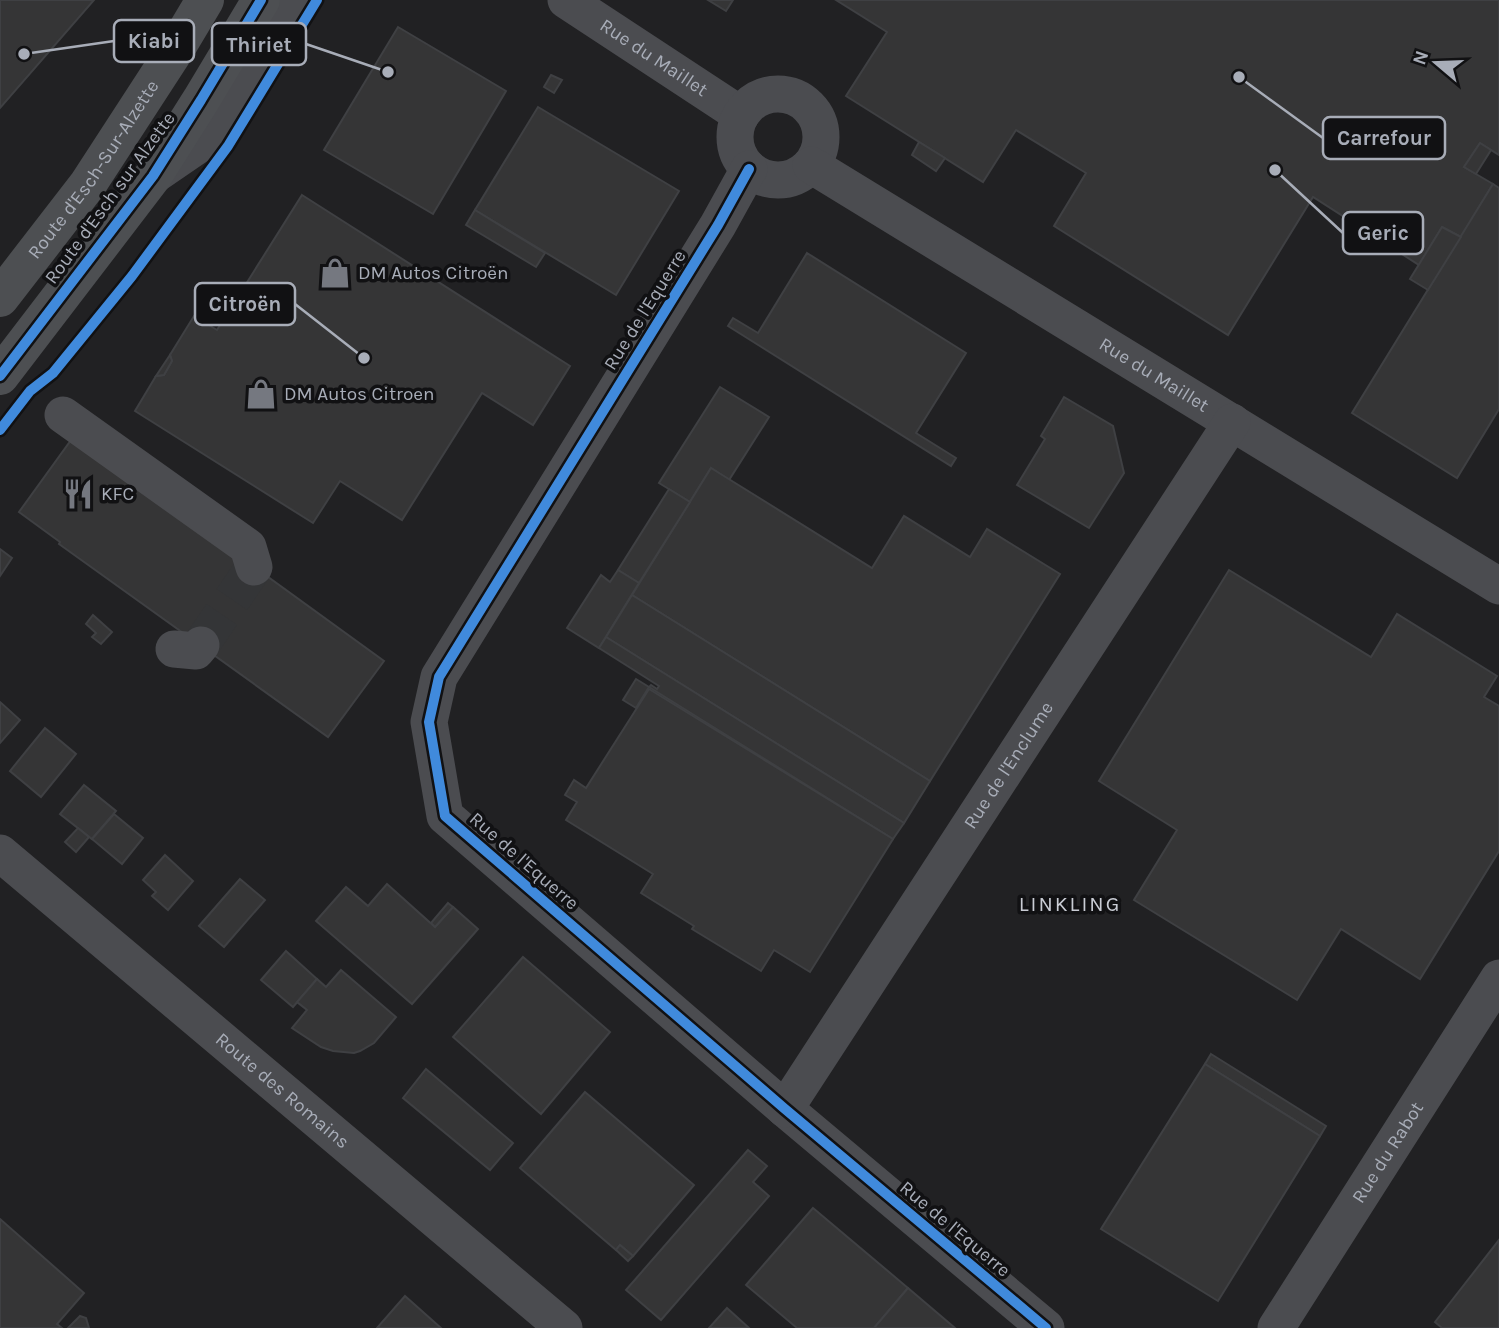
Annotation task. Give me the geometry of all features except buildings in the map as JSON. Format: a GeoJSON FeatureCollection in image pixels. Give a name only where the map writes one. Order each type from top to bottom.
{"type":"FeatureCollection","features":[{"type":"Feature","properties":{"kind":"main road","name":"Route d'Esch-Sur-Alzette"},"geometry":{"type":"LineString","coordinates":[[0,298],[88,184],[205,0]]}},
{"type":"Feature","properties":{"kind":"main road","name":"Route d'Esch sur Alzette"},"geometry":{"type":"LineString","coordinates":[[0,376],[153,176],[261,0]]}},
{"type":"Feature","properties":{"kind":"street"},"geometry":{"type":"LineString","coordinates":[[153,176],[207,139],[291,0]]}},
{"type":"Feature","properties":{"kind":"street","name":"Rue du Maillet"},"geometry":{"type":"LineString","coordinates":[[566,0],[741,115]]}},
{"type":"Feature","properties":{"kind":"street"},"geometry":{"type":"LineString","coordinates":[[771,94],[783,94],[793,96],[811,109],[818,120],[821,143],[811,165],[788,179],[761,176],[749,169],[740,157],[736,128],[749,105],[771,94]]}},
{"type":"Feature","properties":{"kind":"street","name":"Rue du Maillet"},"geometry":{"type":"LineString","coordinates":[[811,165],[1499,586]]}},
{"type":"Feature","properties":{"kind":"street","name":"Rue de l'Equerre"},"geometry":{"type":"LineString","coordinates":[[749,169],[718,225],[439,677],[429,722],[445,816],[785,1109],[1046,1328]]}},
{"type":"Feature","properties":{"kind":"street"},"geometry":{"type":"LineString","coordinates":[[63,415],[247,547],[254,567]]}},
{"type":"Feature","properties":{"kind":"street","name":"Rue de l'Enclume"},"geometry":{"type":"LineString","coordinates":[[785,1109],[1232,422]]}},
{"type":"Feature","properties":{"kind":"street","name":"Route des Romains"},"geometry":{"type":"LineString","coordinates":[[0,853],[564,1328]]}},
{"type":"Feature","properties":{"kind":"street","name":"Rue du Rabot"},"geometry":{"type":"LineString","coordinates":[[1276,1328],[1499,978]]}},
{"type":"Feature","properties":{"kind":"shaded area"},"geometry":{"type":"Polygon","coordinates":[[[0,0],[1499,0],[1499,1328],[0,1328],[0,0]]]}},
{"type":"Feature","properties":{"kind":"tunnel"},"geometry":{"type":"LineString","coordinates":[[201,645],[254,567]]}},
{"type":"Feature","properties":{"kind":"cycle path"},"geometry":{"type":"LineString","coordinates":[[0,376],[153,176],[261,0]]}},
{"type":"Feature","properties":{"kind":"cycle path"},"geometry":{"type":"LineString","coordinates":[[0,430],[30,391],[53,373],[132,276],[228,146],[317,0]]}},
{"type":"Feature","properties":{"kind":"cycle path"},"geometry":{"type":"LineString","coordinates":[[749,169],[718,225],[439,677],[429,722],[445,816],[785,1109],[1046,1328]]}},
{"type":"Feature","properties":{"kind":"place","name":"Kiabi"},"geometry":{"type":"Point","coordinates":[24,54]}},
{"type":"Feature","properties":{"kind":"place","name":"Thiriet"},"geometry":{"type":"Point","coordinates":[388,72]}},
{"type":"Feature","properties":{"kind":"place","name":"Carrefour"},"geometry":{"type":"Point","coordinates":[1239,77]}},
{"type":"Feature","properties":{"kind":"place","name":"Geric"},"geometry":{"type":"Point","coordinates":[1275,170]}},
{"type":"Feature","properties":{"kind":"place","name":"DM Autos Citroën"},"geometry":{"type":"Point","coordinates":[335,273]}},
{"type":"Feature","properties":{"kind":"place","name":"Citroën"},"geometry":{"type":"Point","coordinates":[364,358]}},
{"type":"Feature","properties":{"kind":"place","name":"DM Autos Citroen"},"geometry":{"type":"Point","coordinates":[261,394]}},
{"type":"Feature","properties":{"kind":"place","name":"KFC"},"geometry":{"type":"Point","coordinates":[78,494]}},
{"type":"Feature","properties":{"kind":"district","name":"LINKLING"},"geometry":{"type":"Point","coordinates":[1070,904]}}]}
